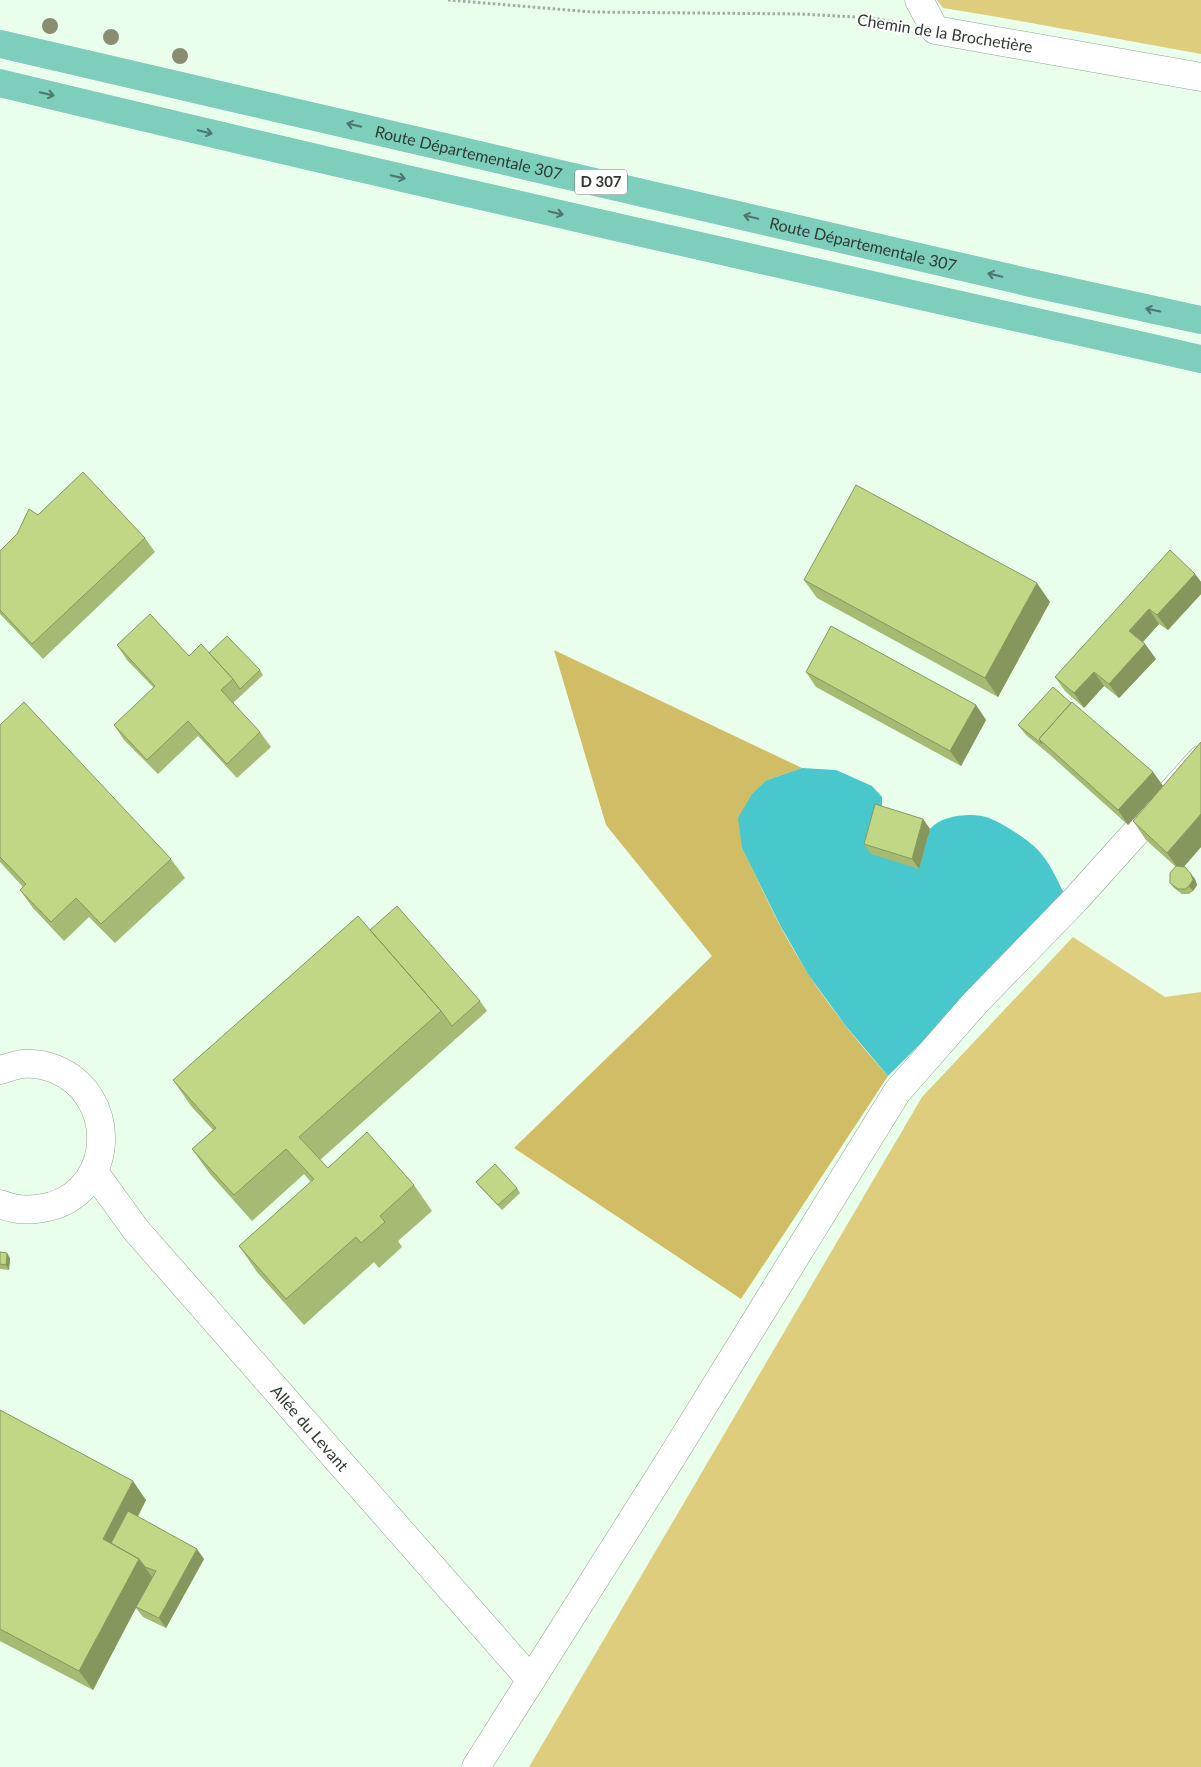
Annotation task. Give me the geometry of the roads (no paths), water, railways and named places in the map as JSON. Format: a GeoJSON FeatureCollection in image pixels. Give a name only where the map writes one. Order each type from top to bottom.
{"type":"FeatureCollection","features":[{"type":"Feature","properties":{"kind":"main road","name":"Route Départementale 307"},"geometry":{"type":"LineString","coordinates":[[0,44],[1031,283],[1201,320]]}},
{"type":"Feature","properties":{"kind":"main road","name":"D 307"},"geometry":{"type":"LineString","coordinates":[[0,83],[675,241],[1201,359]]}},
{"type":"Feature","properties":{"kind":"street","name":"Chemin de la Brochetière"},"geometry":{"type":"LineString","coordinates":[[919,0],[935,30],[1201,77]]}},
{"type":"Feature","properties":{"kind":"street"},"geometry":{"type":"LineString","coordinates":[[476,1767],[670,1460],[896,1092],[975,1003],[1076,899],[1201,760]]}},
{"type":"Feature","properties":{"kind":"street"},"geometry":{"type":"LineString","coordinates":[[0,1070],[22,1064],[45,1065],[66,1074],[83,1088],[96,1106],[102,1128],[101,1151],[94,1172],[79,1190],[60,1203],[37,1210],[14,1209],[0,1204]]}},
{"type":"Feature","properties":{"kind":"street","name":"Allée du Levant"},"geometry":{"type":"LineString","coordinates":[[94,1172],[136,1230],[530,1680]]}},
{"type":"Feature","properties":{"kind":"water"},"geometry":{"type":"Polygon","coordinates":[[[802,768],[836,770],[872,786],[882,797],[882,814],[918,869],[927,835],[931,828],[950,818],[967,815],[983,816],[1008,828],[1038,850],[1049,865],[1064,893],[888,1076],[845,1025],[808,974],[780,925],[742,848],[738,818],[752,794],[767,780],[802,768]]]}}]}
